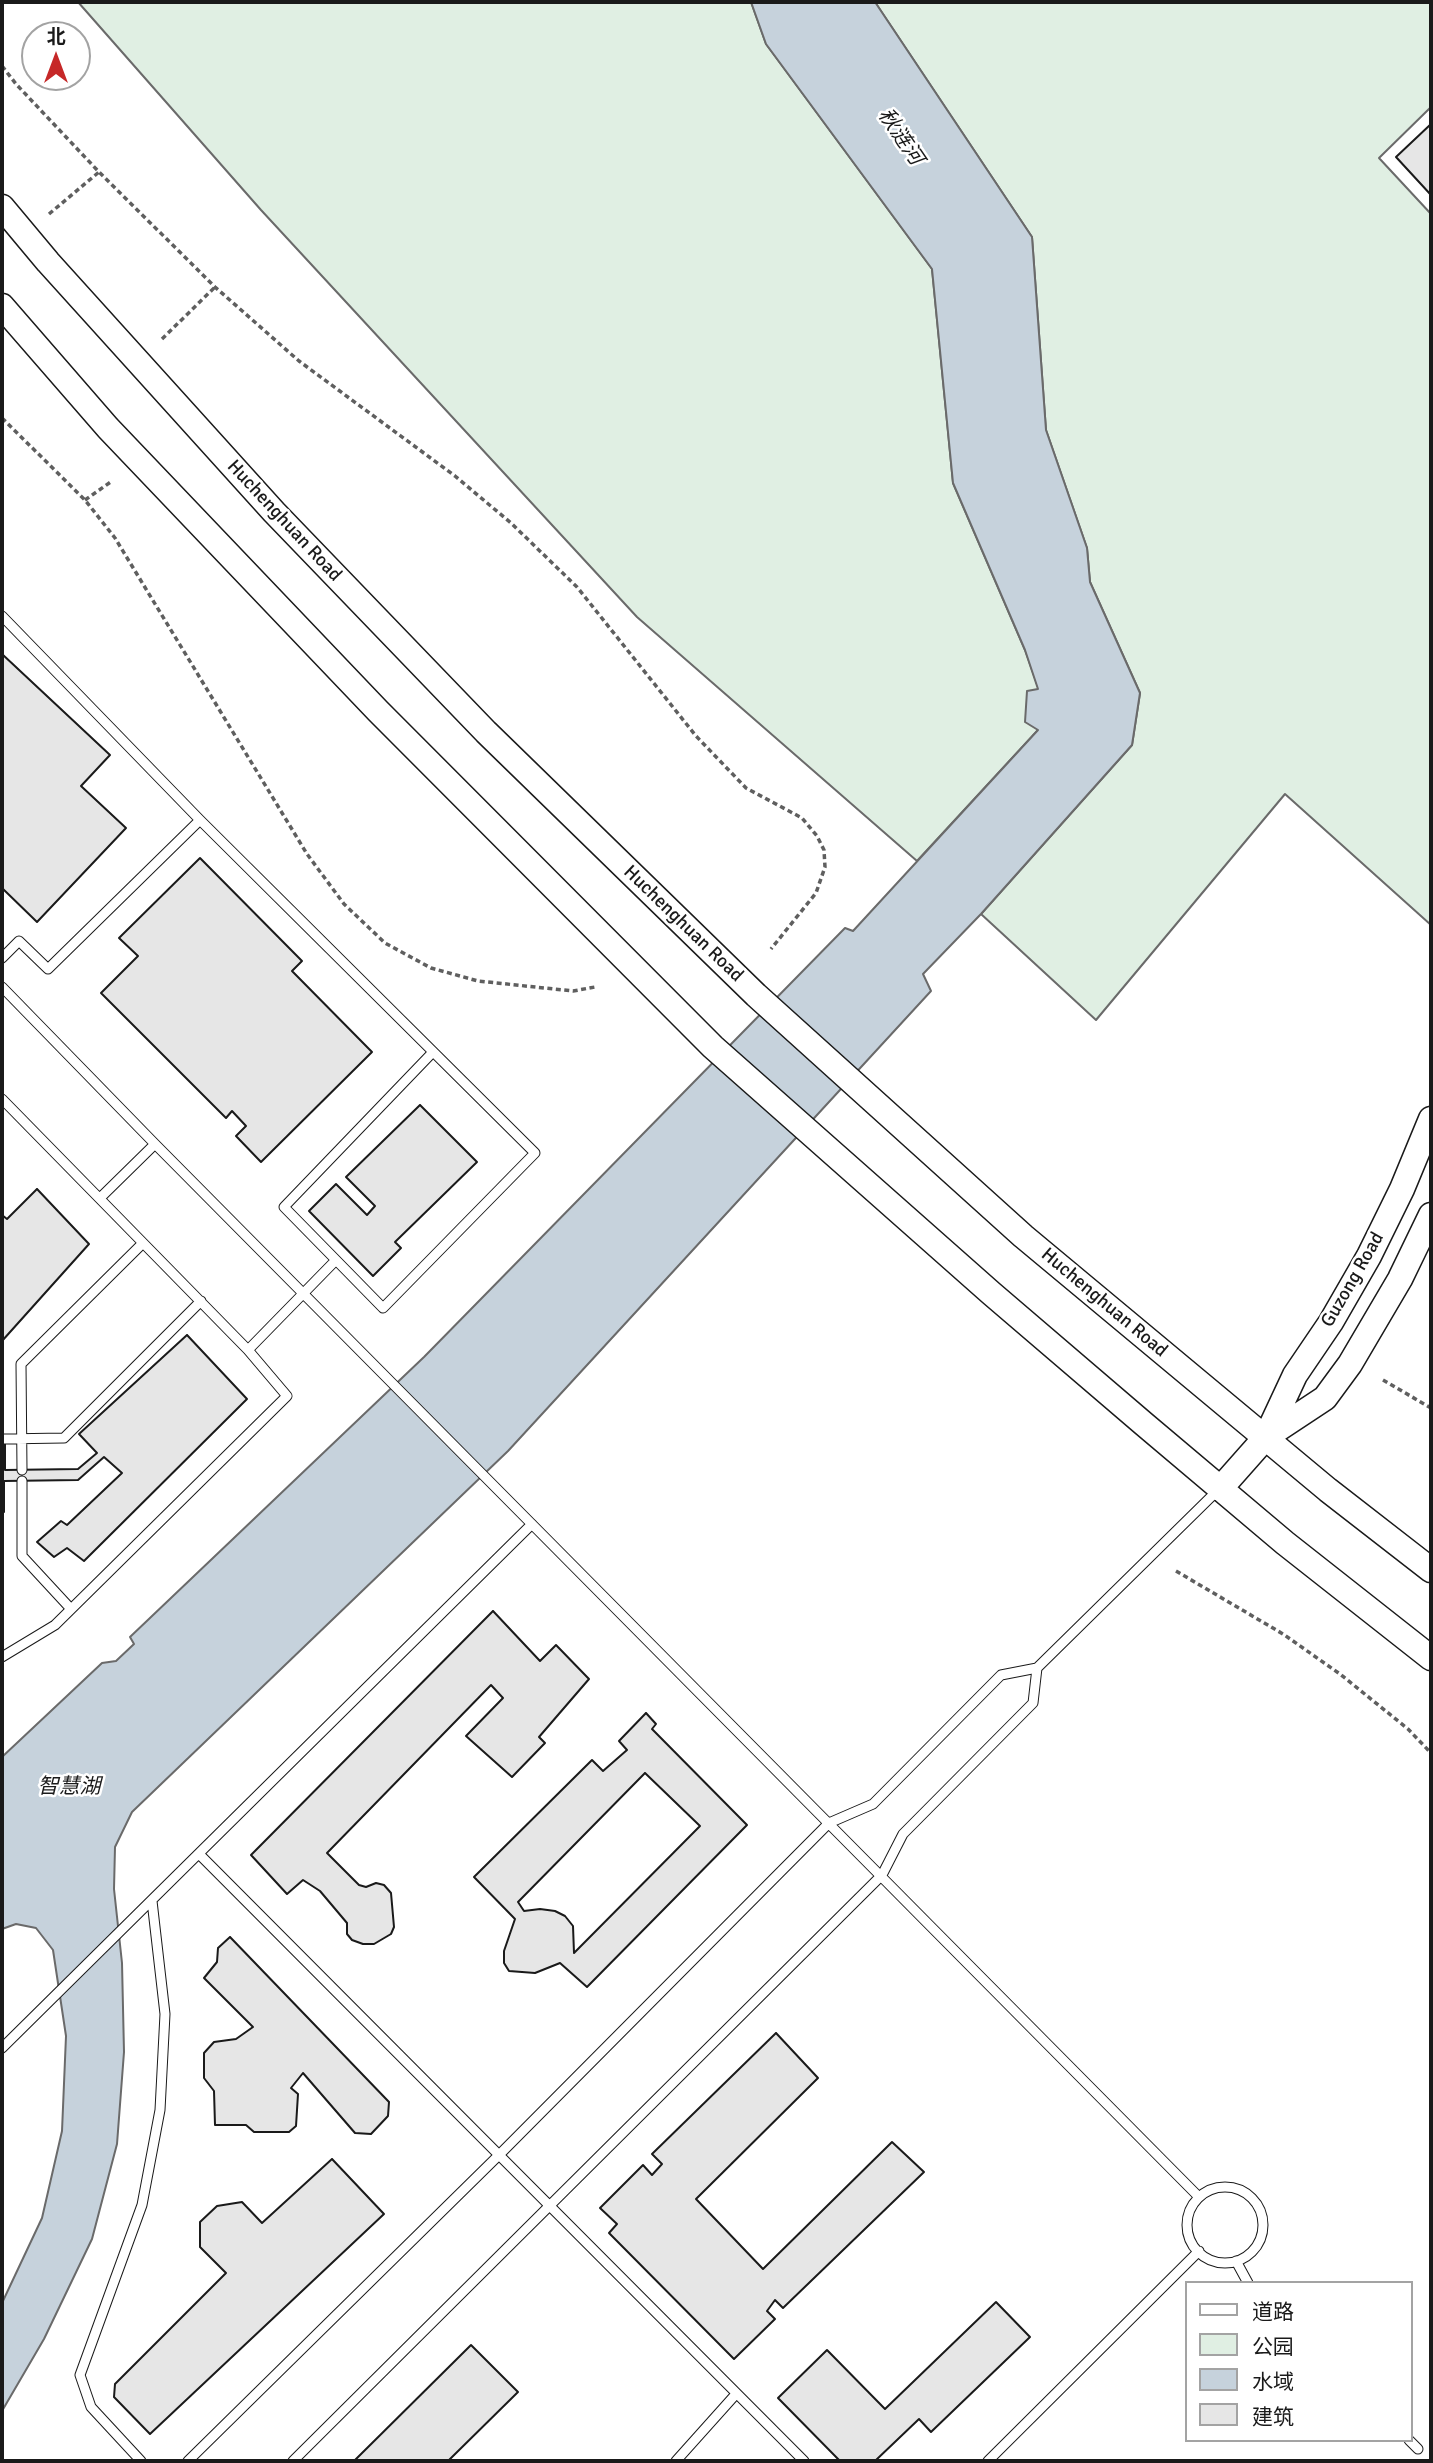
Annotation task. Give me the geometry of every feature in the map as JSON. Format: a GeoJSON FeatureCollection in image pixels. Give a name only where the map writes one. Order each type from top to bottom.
{"type":"FeatureCollection","features":[{"type":"Feature","properties":{"kind":"main road","name":"Huchenghuan Road"},"geometry":{"type":"LineString","coordinates":[[2,207],[274,512],[486,732],[756,995],[1023,1236],[1328,1490],[1431,1570]]}},
{"type":"Feature","properties":{"kind":"main road"},"geometry":{"type":"LineString","coordinates":[[2,306],[108,428],[378,711],[713,1047],[990,1293],[1220,1489],[1431,1658]]}},
{"type":"Feature","properties":{"kind":"main road","name":"Guzong Road"},"geometry":{"type":"LineString","coordinates":[[1266,1437],[1295,1375],[1331,1322],[1369,1256],[1402,1189],[1431,1119]]}},
{"type":"Feature","properties":{"kind":"main road","name":"Guzong Road"},"geometry":{"type":"LineString","coordinates":[[1220,1489],[1266,1437],[1325,1398],[1349,1364],[1400,1279],[1431,1215]]}},
{"type":"Feature","properties":{"kind":"lane"},"geometry":{"type":"LineString","coordinates":[[2,616],[200,820],[535,1153],[383,1308],[284,1207],[433,1052]]}},
{"type":"Feature","properties":{"kind":"lane"},"geometry":{"type":"LineString","coordinates":[[2,958],[19,941],[48,969],[200,820]]}},
{"type":"Feature","properties":{"kind":"lane"},"geometry":{"type":"LineString","coordinates":[[2,987],[1199,2197]]}},
{"type":"Feature","properties":{"kind":"lane"},"geometry":{"type":"LineString","coordinates":[[2,1099],[201,1301],[287,1396],[55,1625],[2,1657]]}},
{"type":"Feature","properties":{"kind":"lane"},"geometry":{"type":"LineString","coordinates":[[100,1198],[155,1144]]}},
{"type":"Feature","properties":{"kind":"lane"},"geometry":{"type":"LineString","coordinates":[[22,1470],[21,1364],[143,1243]]}},
{"type":"Feature","properties":{"kind":"lane"},"geometry":{"type":"LineString","coordinates":[[248,1350],[336,1260]]}},
{"type":"Feature","properties":{"kind":"lane"},"geometry":{"type":"LineString","coordinates":[[2,1439],[64,1438],[201,1301]]}},
{"type":"Feature","properties":{"kind":"lane"},"geometry":{"type":"LineString","coordinates":[[22,1480],[22,1556],[71,1609]]}},
{"type":"Feature","properties":{"kind":"lane","name":"Guzong Road"},"geometry":{"type":"LineString","coordinates":[[1037,1668],[1220,1489]]}},
{"type":"Feature","properties":{"kind":"lane"},"geometry":{"type":"LineString","coordinates":[[2,2048],[532,1524]]}},
{"type":"Feature","properties":{"kind":"lane"},"geometry":{"type":"LineString","coordinates":[[188,2461],[499,2155],[829,1823],[873,1804],[1001,1675],[1037,1668],[1033,1703],[903,1834],[881,1875],[551,2207],[292,2461]]}},
{"type":"Feature","properties":{"kind":"lane"},"geometry":{"type":"LineString","coordinates":[[199,1854],[804,2461]]}},
{"type":"Feature","properties":{"kind":"lane"},"geometry":{"type":"LineString","coordinates":[[141,2461],[91,2407],[80,2375],[142,2205],[160,2110],[165,2014],[152,1901]]}},
{"type":"Feature","properties":{"kind":"lane"},"geometry":{"type":"LineString","coordinates":[[1219,2187],[1232,2187],[1249,2196],[1258,2206],[1263,2227],[1255,2249],[1236,2261],[1216,2262],[1199,2251],[1189,2237],[1187,2224],[1191,2207],[1199,2197],[1219,2187]]}},
{"type":"Feature","properties":{"kind":"lane"},"geometry":{"type":"LineString","coordinates":[[988,2461],[1199,2251]]}},
{"type":"Feature","properties":{"kind":"lane"},"geometry":{"type":"LineString","coordinates":[[1236,2261],[1247,2281]]}},
{"type":"Feature","properties":{"kind":"lane"},"geometry":{"type":"LineString","coordinates":[[676,2461],[736,2394]]}},
{"type":"Feature","properties":{"kind":"lane"},"geometry":{"type":"LineString","coordinates":[[1411,2442],[1418,2449]]}},
{"type":"Feature","properties":{"kind":"path"},"geometry":{"type":"LineString","coordinates":[[2,66],[99,172],[215,287],[299,361],[455,476],[512,523],[577,587],[696,736],[746,788],[802,818],[817,836],[824,850],[825,867],[816,893],[771,949]]}},
{"type":"Feature","properties":{"kind":"path"},"geometry":{"type":"LineString","coordinates":[[48,214],[99,172]]}},
{"type":"Feature","properties":{"kind":"path"},"geometry":{"type":"LineString","coordinates":[[162,339],[215,287]]}},
{"type":"Feature","properties":{"kind":"path"},"geometry":{"type":"LineString","coordinates":[[2,418],[85,500],[115,538],[307,854],[344,904],[385,943],[431,968],[478,981],[573,991],[595,987]]}},
{"type":"Feature","properties":{"kind":"path"},"geometry":{"type":"LineString","coordinates":[[85,500],[113,481]]}},
{"type":"Feature","properties":{"kind":"path"},"geometry":{"type":"LineString","coordinates":[[1383,1380],[1431,1408]]}},
{"type":"Feature","properties":{"kind":"path"},"geometry":{"type":"LineString","coordinates":[[1176,1571],[1283,1634],[1340,1674],[1408,1730],[1431,1753]]}},
{"type":"Feature","properties":{"kind":"green space"},"geometry":{"type":"Polygon","coordinates":[[[78,2],[751,2],[766,44],[932,269],[953,483],[1025,650],[1039,690],[1038,730],[917,861],[637,617],[261,210],[78,2]]]}},
{"type":"Feature","properties":{"kind":"green space"},"geometry":{"type":"Polygon","coordinates":[[[875,2],[1431,2],[1431,107],[1379,158],[1431,214],[1431,925],[1285,794],[1096,1020],[981,914],[1132,745],[1140,693],[1090,582],[1087,548],[1046,430],[1032,237],[875,2]]]}},
{"type":"Feature","properties":{"kind":"water"},"geometry":{"type":"Polygon","coordinates":[[[751,2],[875,2],[1032,237],[1046,430],[1087,548],[1090,582],[1140,693],[1132,745],[981,914],[923,974],[931,991],[508,1451],[132,1812],[115,1847],[114,1889],[122,1963],[124,2052],[117,2144],[92,2239],[44,2339],[2,2411],[2,2303],[42,2218],[62,2131],[66,2036],[53,1950],[36,1928],[16,1924],[2,1929],[2,1757],[102,1663],[116,1661],[134,1644],[130,1637],[424,1357],[845,928],[853,931],[1038,730],[1025,722],[1027,691],[1038,689],[1025,650],[953,483],[932,269],[766,44],[751,2]]]}},
{"type":"Feature","properties":{"kind":"building"},"geometry":{"type":"Polygon","coordinates":[[[1431,124],[1431,195],[1396,157],[1431,124]]]}},
{"type":"Feature","properties":{"kind":"building"},"geometry":{"type":"Polygon","coordinates":[[[2,654],[110,755],[81,786],[126,828],[37,922],[2,888],[2,654]]]}},
{"type":"Feature","properties":{"kind":"building"},"geometry":{"type":"Polygon","coordinates":[[[200,858],[302,961],[292,971],[372,1052],[261,1162],[236,1136],[246,1126],[232,1111],[226,1118],[101,993],[138,956],[119,938],[200,858]]]}},
{"type":"Feature","properties":{"kind":"building"},"geometry":{"type":"Polygon","coordinates":[[[420,1105],[477,1162],[395,1242],[401,1248],[373,1276],[309,1211],[336,1184],[367,1215],[375,1206],[346,1177],[420,1105]]]}},
{"type":"Feature","properties":{"kind":"building"},"geometry":{"type":"Polygon","coordinates":[[[37,1189],[89,1244],[2,1341],[2,1215],[7,1219],[37,1189]]]}},
{"type":"Feature","properties":{"kind":"building"},"geometry":{"type":"Polygon","coordinates":[[[187,1335],[247,1399],[84,1561],[67,1548],[54,1557],[37,1542],[61,1521],[67,1525],[122,1473],[104,1457],[78,1480],[4,1481],[2,1512],[2,1444],[5,1444],[5,1470],[78,1469],[97,1453],[79,1434],[187,1335]]]}},
{"type":"Feature","properties":{"kind":"building"},"geometry":{"type":"Polygon","coordinates":[[[493,1611],[540,1661],[556,1645],[589,1679],[539,1737],[545,1743],[512,1777],[466,1736],[503,1698],[491,1685],[327,1853],[359,1885],[384,1885],[391,1893],[394,1927],[391,1934],[374,1944],[352,1940],[347,1934],[347,1923],[320,1891],[303,1880],[287,1894],[251,1855],[493,1611]]]}},
{"type":"Feature","properties":{"kind":"building"},"geometry":{"type":"Polygon","coordinates":[[[646,1713],[656,1724],[652,1729],[747,1825],[587,1987],[560,1963],[535,1973],[509,1971],[504,1963],[504,1951],[515,1919],[474,1877],[592,1760],[603,1771],[627,1750],[619,1741],[646,1713]],[[645,1773],[518,1902],[524,1911],[540,1909],[555,1911],[565,1916],[573,1926],[574,1953],[700,1826],[645,1773]]]}},
{"type":"Feature","properties":{"kind":"building"},"geometry":{"type":"Polygon","coordinates":[[[230,1937],[389,2102],[388,2116],[371,2134],[355,2133],[303,2073],[291,2088],[298,2094],[296,2126],[289,2132],[254,2132],[246,2125],[215,2125],[214,2091],[204,2078],[204,2053],[214,2042],[236,2039],[253,2027],[204,1978],[217,1962],[218,1948],[230,1937]]]}},
{"type":"Feature","properties":{"kind":"building"},"geometry":{"type":"Polygon","coordinates":[[[776,2033],[818,2078],[696,2199],[763,2269],[892,2142],[924,2172],[783,2308],[775,2300],[767,2311],[775,2319],[734,2359],[609,2233],[617,2224],[600,2208],[643,2165],[652,2175],[662,2164],[652,2154],[776,2033]]]}},
{"type":"Feature","properties":{"kind":"building"},"geometry":{"type":"Polygon","coordinates":[[[332,2159],[384,2214],[150,2434],[114,2397],[115,2384],[226,2273],[200,2247],[200,2222],[217,2206],[242,2202],[262,2223],[332,2159]]]}},
{"type":"Feature","properties":{"kind":"building"},"geometry":{"type":"Polygon","coordinates":[[[996,2302],[1030,2337],[931,2432],[919,2419],[875,2461],[840,2461],[778,2398],[827,2350],[885,2409],[996,2302]]]}},
{"type":"Feature","properties":{"kind":"building"},"geometry":{"type":"Polygon","coordinates":[[[471,2345],[518,2392],[448,2461],[354,2461],[471,2345]]]}},
{"type":"Feature","properties":{"kind":"water label","name":"秋涟河"},"geometry":{"type":"Point","coordinates":[900,137]}},
{"type":"Feature","properties":{"kind":"water label","name":"智慧湖"},"geometry":{"type":"Point","coordinates":[69,1787]}}]}
